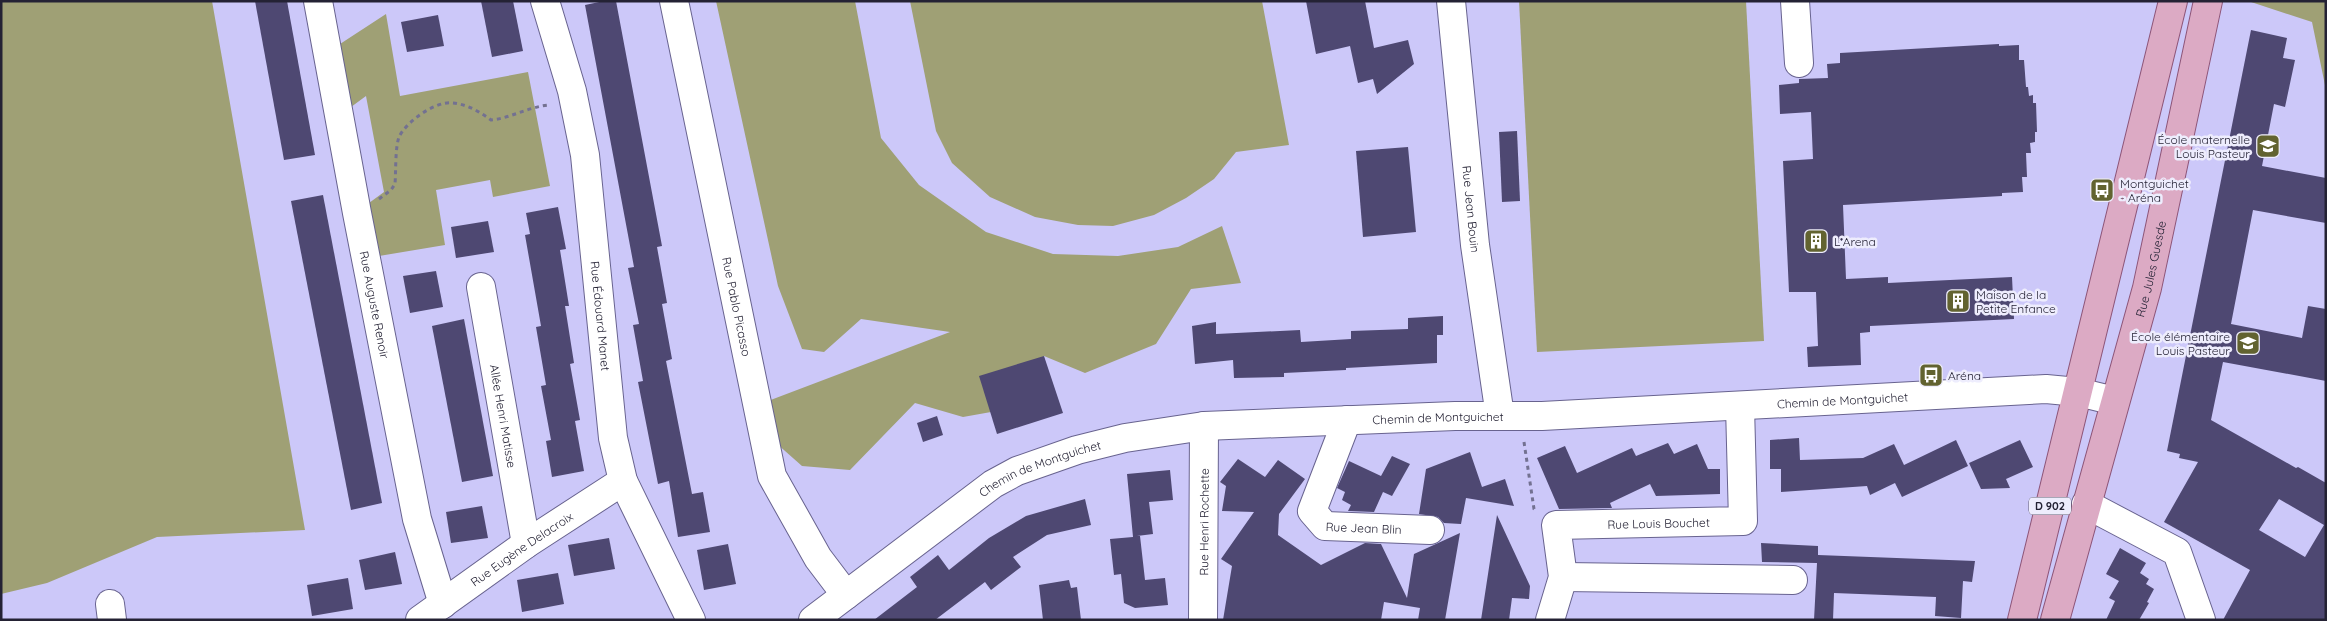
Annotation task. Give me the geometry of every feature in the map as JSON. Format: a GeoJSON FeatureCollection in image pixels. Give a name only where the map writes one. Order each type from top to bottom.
{"type":"FeatureCollection","features":[{"type":"Feature","properties":{"kind":"main road","name":"D 902"},"geometry":{"type":"LineString","coordinates":[[2022,620],[2173,1]]}},
{"type":"Feature","properties":{"kind":"main road","name":"Rue Jules Guesde"},"geometry":{"type":"LineString","coordinates":[[2054,620],[2149,281],[2208,1]]}},
{"type":"Feature","properties":{"kind":"street","name":"Rue Auguste Renoir"},"geometry":{"type":"LineString","coordinates":[[318,1],[357,213],[418,519],[443,604]]}},
{"type":"Feature","properties":{"kind":"street","name":"Rue Édouard Manet"},"geometry":{"type":"LineString","coordinates":[[545,1],[574,104],[586,165],[613,438],[624,481],[691,620]]}},
{"type":"Feature","properties":{"kind":"street","name":"Rue Pablo Picasso"},"geometry":{"type":"LineString","coordinates":[[674,1],[772,476],[818,558],[846,595]]}},
{"type":"Feature","properties":{"kind":"street","name":"Rue Jean Bouin"},"geometry":{"type":"LineString","coordinates":[[1452,1],[1475,245],[1510,416]]}},
{"type":"Feature","properties":{"kind":"street"},"geometry":{"type":"LineString","coordinates":[[1795,1],[1799,63]]}},
{"type":"Feature","properties":{"kind":"street","name":"Allée Henri Matisse"},"geometry":{"type":"LineString","coordinates":[[481,287],[526,544]]}},
{"type":"Feature","properties":{"kind":"street","name":"Chemin de Montguichet"},"geometry":{"type":"LineString","coordinates":[[813,620],[993,484],[1017,470],[1078,450],[1125,438],[1204,426],[1740,406],[2046,389],[2078,392],[2115,401]]}},
{"type":"Feature","properties":{"kind":"street","name":"Rue Louis Bouchet"},"geometry":{"type":"LineString","coordinates":[[1556,525],[1743,521],[1740,406]]}},
{"type":"Feature","properties":{"kind":"street","name":"Rue Jean Blin"},"geometry":{"type":"LineString","coordinates":[[1347,420],[1312,511],[1325,526],[1430,530]]}},
{"type":"Feature","properties":{"kind":"street","name":"Rue Henri Rochette"},"geometry":{"type":"LineString","coordinates":[[1203,620],[1204,426]]}},
{"type":"Feature","properties":{"kind":"street","name":"Rue Eugène Delacroix"},"geometry":{"type":"LineString","coordinates":[[420,620],[526,544],[624,481]]}},
{"type":"Feature","properties":{"kind":"street"},"geometry":{"type":"LineString","coordinates":[[2086,504],[2177,552],[2201,620]]}},
{"type":"Feature","properties":{"kind":"street"},"geometry":{"type":"LineString","coordinates":[[1550,620],[1562,576],[1556,525]]}},
{"type":"Feature","properties":{"kind":"street"},"geometry":{"type":"LineString","coordinates":[[1562,576],[1792,580]]}},
{"type":"Feature","properties":{"kind":"path"},"geometry":{"type":"LineString","coordinates":[[357,213],[391,190],[395,184],[399,138],[408,125],[420,115],[444,103],[454,103],[477,110],[491,120],[500,119],[535,106],[574,104]]}},
{"type":"Feature","properties":{"kind":"path"},"geometry":{"type":"LineString","coordinates":[[1510,416],[1534,510],[1556,525]]}},
{"type":"Feature","properties":{"kind":"green space"},"geometry":{"type":"Polygon","coordinates":[[[1,1],[212,1],[305,530],[157,537],[47,583],[1,594],[1,1]]]}},
{"type":"Feature","properties":{"kind":"green space"},"geometry":{"type":"Polygon","coordinates":[[[716,1],[855,1],[881,138],[919,185],[986,232],[1053,254],[1118,256],[1178,247],[1222,226],[1241,283],[1191,289],[1156,344],[1085,373],[1044,356],[991,412],[963,417],[915,403],[850,470],[802,466],[776,443],[768,401],[950,332],[861,319],[824,352],[802,349],[778,286],[716,1]]]}},
{"type":"Feature","properties":{"kind":"green space"},"geometry":{"type":"Polygon","coordinates":[[[910,1],[1262,1],[1289,145],[1236,152],[1214,179],[1186,198],[1154,215],[1113,226],[1078,225],[1035,217],[990,197],[952,163],[936,131],[910,1]]]}},
{"type":"Feature","properties":{"kind":"green space"},"geometry":{"type":"Polygon","coordinates":[[[1519,1],[1746,1],[1764,341],[1537,352],[1519,1]]]}},
{"type":"Feature","properties":{"kind":"green space"},"geometry":{"type":"Polygon","coordinates":[[[2248,1],[2326,1],[2326,90],[2312,22],[2248,1]]]}},
{"type":"Feature","properties":{"kind":"green space"},"geometry":{"type":"Polygon","coordinates":[[[386,14],[400,96],[528,72],[550,186],[493,197],[490,180],[436,190],[445,245],[379,256],[369,203],[384,192],[366,96],[351,107],[340,44],[386,14]]]}},
{"type":"Feature","properties":{"kind":"building"},"geometry":{"type":"Polygon","coordinates":[[[255,1],[287,1],[315,155],[284,160],[255,1]]]}},
{"type":"Feature","properties":{"kind":"building"},"geometry":{"type":"Polygon","coordinates":[[[481,1],[513,1],[523,51],[492,57],[481,1]]]}},
{"type":"Feature","properties":{"kind":"building"},"geometry":{"type":"Polygon","coordinates":[[[604,1],[616,1],[662,246],[657,247],[667,303],[662,304],[672,359],[666,361],[692,494],[703,492],[710,532],[678,537],[669,481],[658,484],[638,382],[643,381],[633,325],[639,324],[628,268],[634,267],[585,5],[604,1]]]}},
{"type":"Feature","properties":{"kind":"building"},"geometry":{"type":"Polygon","coordinates":[[[1306,1],[1365,1],[1374,48],[1408,40],[1414,64],[1377,94],[1373,79],[1358,83],[1350,46],[1316,54],[1306,1]]]}},
{"type":"Feature","properties":{"kind":"building"},"geometry":{"type":"Polygon","coordinates":[[[438,15],[444,46],[407,52],[401,22],[438,15]]]}},
{"type":"Feature","properties":{"kind":"building"},"geometry":{"type":"Polygon","coordinates":[[[2251,30],[2287,38],[2283,58],[2295,60],[2285,107],[2274,104],[2262,166],[2326,178],[2326,223],[2253,210],[2231,324],[2302,338],[2308,306],[2326,309],[2326,381],[2223,362],[2211,420],[2326,483],[2326,620],[2223,620],[2250,570],[2164,522],[2198,462],[2179,458],[2180,454],[2167,451],[2251,30]],[[2279,499],[2259,530],[2305,557],[2324,525],[2279,499]]]}},
{"type":"Feature","properties":{"kind":"building","name":"L'Arena"},"geometry":{"type":"Polygon","coordinates":[[[1999,44],[1999,46],[2019,45],[2019,60],[2024,60],[2026,87],[2028,87],[2029,96],[2033,95],[2033,103],[2036,103],[2037,132],[2035,132],[2035,142],[2030,143],[2031,153],[2026,153],[2027,177],[2022,177],[2023,192],[2002,193],[2002,196],[1843,205],[1846,279],[1888,277],[1888,283],[2012,277],[2014,319],[1870,326],[1870,332],[1860,333],[1861,365],[1808,367],[1807,347],[1818,346],[1816,292],[1789,292],[1783,161],[1813,159],[1811,112],[1780,114],[1779,85],[1799,83],[1799,79],[1828,78],[1827,64],[1840,63],[1840,53],[1999,44]]]}},
{"type":"Feature","properties":{"kind":"building"},"geometry":{"type":"Polygon","coordinates":[[[1517,131],[1520,201],[1502,202],[1499,132],[1517,131]]]}},
{"type":"Feature","properties":{"kind":"building"},"geometry":{"type":"Polygon","coordinates":[[[1408,147],[1416,232],[1363,237],[1356,151],[1408,147]]]}},
{"type":"Feature","properties":{"kind":"building"},"geometry":{"type":"Polygon","coordinates":[[[323,195],[382,503],[351,510],[291,201],[323,195]]]}},
{"type":"Feature","properties":{"kind":"building"},"geometry":{"type":"Polygon","coordinates":[[[558,207],[566,249],[560,250],[569,306],[565,306],[574,363],[570,364],[580,420],[575,421],[584,471],[552,477],[546,441],[551,440],[541,386],[546,385],[536,327],[541,326],[525,235],[530,234],[526,213],[558,207]]]}},
{"type":"Feature","properties":{"kind":"building"},"geometry":{"type":"Polygon","coordinates":[[[488,221],[494,252],[456,258],[451,227],[488,221]]]}},
{"type":"Feature","properties":{"kind":"building"},"geometry":{"type":"Polygon","coordinates":[[[436,271],[443,307],[410,313],[403,276],[436,271]]]}},
{"type":"Feature","properties":{"kind":"building"},"geometry":{"type":"Polygon","coordinates":[[[1443,316],[1443,335],[1437,335],[1437,363],[1284,373],[1284,377],[1234,378],[1233,360],[1195,364],[1192,326],[1216,322],[1216,334],[1300,330],[1301,342],[1351,339],[1351,331],[1408,329],[1408,318],[1443,316]]]}},
{"type":"Feature","properties":{"kind":"building"},"geometry":{"type":"Polygon","coordinates":[[[464,319],[493,476],[462,482],[432,326],[464,319]]]}},
{"type":"Feature","properties":{"kind":"building"},"geometry":{"type":"Polygon","coordinates":[[[1044,356],[1063,413],[997,434],[979,376],[1044,356]]]}},
{"type":"Feature","properties":{"kind":"building"},"geometry":{"type":"Polygon","coordinates":[[[937,416],[943,435],[923,442],[917,423],[937,416]]]}},
{"type":"Feature","properties":{"kind":"building"},"geometry":{"type":"Polygon","coordinates":[[[1799,438],[1800,460],[1863,458],[1894,444],[1904,465],[1956,440],[1968,466],[1902,497],[1895,483],[1870,495],[1867,486],[1781,492],[1781,469],[1770,469],[1770,440],[1799,438]]]}},
{"type":"Feature","properties":{"kind":"building"},"geometry":{"type":"Polygon","coordinates":[[[2020,440],[2033,467],[2006,479],[2010,488],[1981,489],[1969,463],[2020,440]]]}},
{"type":"Feature","properties":{"kind":"building"},"geometry":{"type":"Polygon","coordinates":[[[1668,443],[1674,454],[1697,444],[1708,469],[1720,469],[1720,494],[1656,496],[1650,484],[1610,503],[1612,508],[1559,509],[1537,458],[1565,446],[1577,473],[1632,448],[1636,456],[1668,443]]]}},
{"type":"Feature","properties":{"kind":"building"},"geometry":{"type":"Polygon","coordinates":[[[1470,452],[1482,487],[1505,479],[1514,506],[1466,498],[1461,524],[1444,523],[1438,517],[1419,514],[1426,469],[1470,452]]]}},
{"type":"Feature","properties":{"kind":"building"},"geometry":{"type":"Polygon","coordinates":[[[1392,456],[1410,464],[1392,496],[1383,492],[1374,512],[1348,511],[1351,505],[1342,500],[1345,492],[1337,488],[1349,461],[1381,476],[1392,456]]]}},
{"type":"Feature","properties":{"kind":"building"},"geometry":{"type":"Polygon","coordinates":[[[1238,459],[1265,477],[1278,460],[1305,479],[1279,514],[1278,535],[1321,565],[1365,543],[1381,544],[1407,598],[1414,554],[1460,533],[1445,620],[1418,620],[1420,608],[1384,602],[1381,620],[1223,620],[1232,566],[1221,559],[1254,512],[1222,511],[1226,486],[1220,482],[1238,459]]]}},
{"type":"Feature","properties":{"kind":"building"},"geometry":{"type":"Polygon","coordinates":[[[1170,470],[1173,500],[1149,502],[1153,534],[1137,536],[1140,536],[1145,580],[1165,578],[1168,605],[1135,608],[1124,603],[1121,574],[1114,575],[1110,539],[1133,537],[1127,474],[1170,470]]]}},
{"type":"Feature","properties":{"kind":"building"},"geometry":{"type":"Polygon","coordinates":[[[1085,499],[1091,525],[1047,535],[1013,557],[1021,567],[991,590],[985,582],[935,620],[874,620],[917,587],[910,577],[938,555],[949,570],[989,538],[1026,516],[1085,499]]]}},
{"type":"Feature","properties":{"kind":"building"},"geometry":{"type":"Polygon","coordinates":[[[482,506],[488,538],[451,543],[446,512],[482,506]]]}},
{"type":"Feature","properties":{"kind":"building"},"geometry":{"type":"Polygon","coordinates":[[[1497,515],[1530,586],[1529,599],[1512,598],[1509,620],[1481,620],[1497,515]]]}},
{"type":"Feature","properties":{"kind":"building"},"geometry":{"type":"Polygon","coordinates":[[[609,538],[615,569],[574,576],[568,545],[609,538]]]}},
{"type":"Feature","properties":{"kind":"building"},"geometry":{"type":"Polygon","coordinates":[[[1761,543],[1818,546],[1818,555],[1975,561],[1972,582],[1963,581],[1961,618],[1935,616],[1936,597],[1834,593],[1833,620],[1814,620],[1817,563],[1762,562],[1761,543]]]}},
{"type":"Feature","properties":{"kind":"building"},"geometry":{"type":"Polygon","coordinates":[[[728,544],[736,584],[704,590],[697,550],[728,544]]]}},
{"type":"Feature","properties":{"kind":"building"},"geometry":{"type":"Polygon","coordinates":[[[2120,548],[2146,563],[2140,573],[2149,579],[2146,584],[2154,589],[2147,602],[2149,603],[2139,620],[2106,620],[2115,601],[2109,598],[2119,581],[2106,574],[2120,548]]]}},
{"type":"Feature","properties":{"kind":"building"},"geometry":{"type":"Polygon","coordinates":[[[395,552],[402,584],[365,590],[359,560],[395,552]]]}},
{"type":"Feature","properties":{"kind":"building"},"geometry":{"type":"Polygon","coordinates":[[[558,573],[564,604],[522,612],[517,580],[558,573]]]}},
{"type":"Feature","properties":{"kind":"building"},"geometry":{"type":"Polygon","coordinates":[[[348,578],[353,609],[312,616],[307,585],[348,578]]]}},
{"type":"Feature","properties":{"kind":"building"},"geometry":{"type":"Polygon","coordinates":[[[1069,580],[1071,588],[1077,587],[1081,620],[1043,620],[1039,585],[1069,580]]]}},
{"type":"Feature","properties":{"kind":"place","name":"École maternelle Louis Pasteur"},"geometry":{"type":"Point","coordinates":[2268,146]}},
{"type":"Feature","properties":{"kind":"place","name":"Montguichet - Aréna"},"geometry":{"type":"Point","coordinates":[2102,190]}},
{"type":"Feature","properties":{"kind":"place","name":"L'Arena"},"geometry":{"type":"Point","coordinates":[1816,241]}},
{"type":"Feature","properties":{"kind":"place","name":"Maison de la Petite Enfance"},"geometry":{"type":"Point","coordinates":[1958,301]}},
{"type":"Feature","properties":{"kind":"place","name":"École élémentaire Louis Pasteur"},"geometry":{"type":"Point","coordinates":[2248,343]}},
{"type":"Feature","properties":{"kind":"place","name":"Aréna"},"geometry":{"type":"Point","coordinates":[1931,375]}}]}
